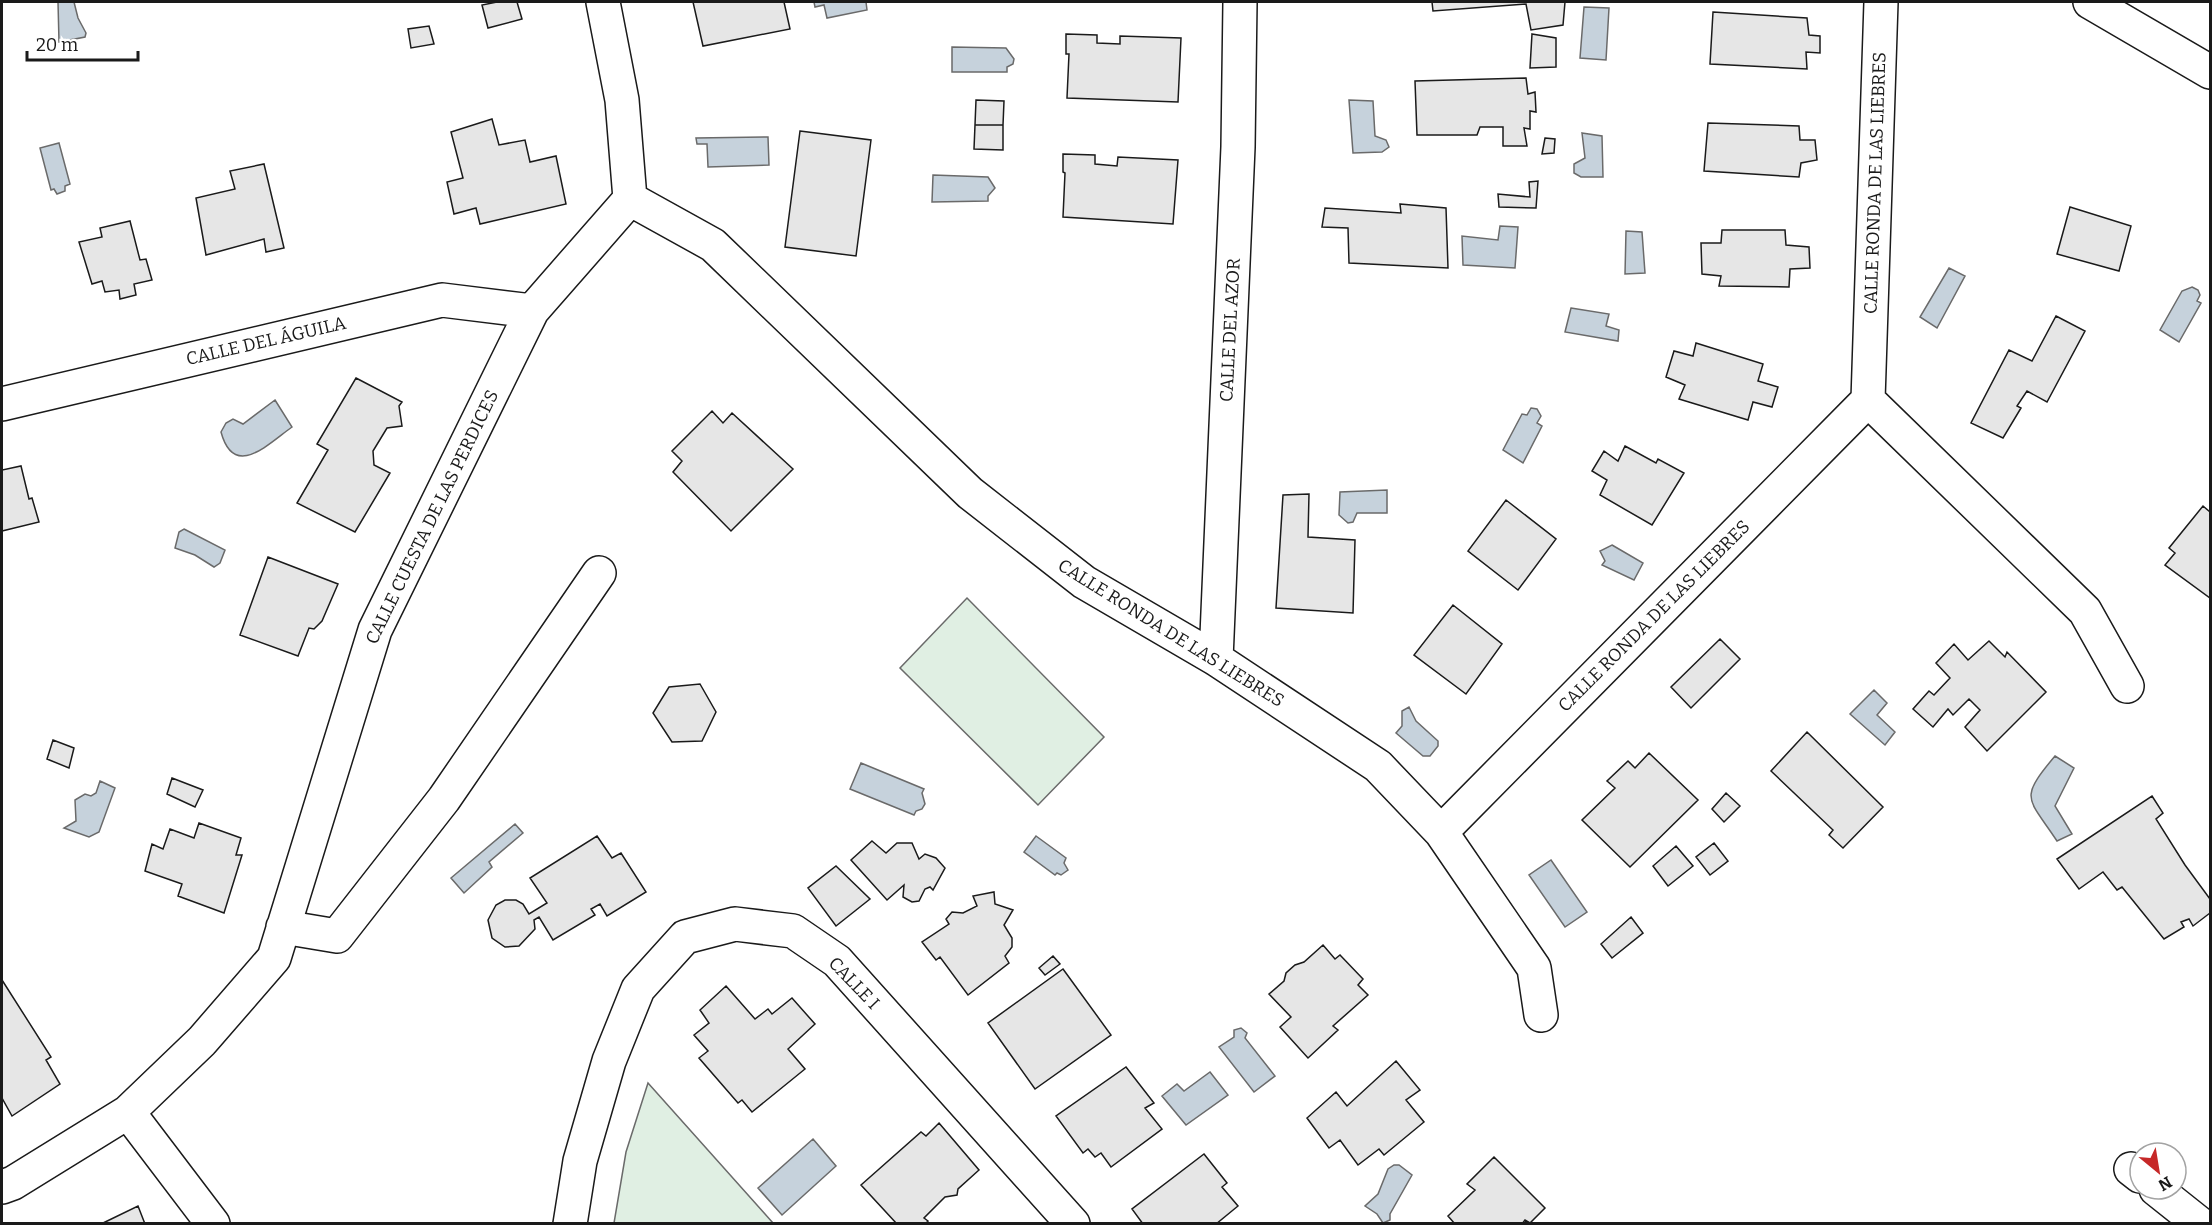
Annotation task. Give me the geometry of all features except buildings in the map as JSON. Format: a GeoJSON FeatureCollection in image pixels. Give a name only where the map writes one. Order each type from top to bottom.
{"type":"FeatureCollection","features":[{"type":"Feature","properties":{"kind":"street"},"geometry":{"type":"LineString","coordinates":[[603,2],[622,100],[630,199]]}},
{"type":"Feature","properties":{"kind":"street","name":"CALLE DEL AZOR"},"geometry":{"type":"LineString","coordinates":[[1216,659],[1238,147],[1240,2]]}},
{"type":"Feature","properties":{"kind":"street","name":"CALLE RONDA DE LAS LIEBRES"},"geometry":{"type":"LineString","coordinates":[[1441,832],[1868,400],[1881,2]]}},
{"type":"Feature","properties":{"kind":"street"},"geometry":{"type":"LineString","coordinates":[[2090,2],[2211,72]]}},
{"type":"Feature","properties":{"kind":"street","name":"CALLE CUESTA DE LAS PERDICES"},"geometry":{"type":"LineString","coordinates":[[2,1187],[13,1183],[128,1112],[202,1041],[274,958],[375,630],[532,311],[630,199]]}},
{"type":"Feature","properties":{"kind":"street","name":"CALLE RONDA DE LAS LIEBRES"},"geometry":{"type":"LineString","coordinates":[[630,199],[713,245],[969,493],[1084,582],[1216,659],[1378,766],[1441,832],[1534,968],[1541,1015]]}},
{"type":"Feature","properties":{"kind":"street","name":"CALLE DEL ÁGUILA"},"geometry":{"type":"LineString","coordinates":[[2,404],[442,300],[532,311]]}},
{"type":"Feature","properties":{"kind":"street"},"geometry":{"type":"LineString","coordinates":[[1868,400],[2085,611],[2127,686]]}},
{"type":"Feature","properties":{"kind":"street"},"geometry":{"type":"LineString","coordinates":[[283,927],[337,936],[444,799],[599,573]]}},
{"type":"Feature","properties":{"kind":"street","name":"CALLE I"},"geometry":{"type":"LineString","coordinates":[[570,1224],[580,1161],[609,1061],[638,989],[685,937],[735,924],[793,931],[837,961],[1072,1224]]}},
{"type":"Feature","properties":{"kind":"street"},"geometry":{"type":"LineString","coordinates":[[128,1112],[213,1224]]}},
{"type":"Feature","properties":{"kind":"street"},"geometry":{"type":"LineString","coordinates":[[2171,1201],[2200,1224]]}},
{"type":"Feature","properties":{"kind":"green space"},"geometry":{"type":"Polygon","coordinates":[[[967,598],[1104,737],[1038,805],[900,668],[967,598]]]}},
{"type":"Feature","properties":{"kind":"green space"},"geometry":{"type":"Polygon","coordinates":[[[648,1083],[773,1223],[614,1223],[626,1152],[648,1083]]]}},
{"type":"Feature","properties":{"kind":"shaded area"},"geometry":{"type":"Polygon","coordinates":[[[58,2],[74,2],[78,18],[86,33],[85,37],[59,42],[58,2]]]}},
{"type":"Feature","properties":{"kind":"shaded area"},"geometry":{"type":"Polygon","coordinates":[[[814,2],[866,2],[867,10],[827,18],[824,5],[815,7],[814,2]]]}},
{"type":"Feature","properties":{"kind":"shaded area"},"geometry":{"type":"Polygon","coordinates":[[[1584,7],[1609,8],[1606,60],[1580,58],[1584,7]]]}},
{"type":"Feature","properties":{"kind":"shaded area"},"geometry":{"type":"Polygon","coordinates":[[[952,47],[1006,48],[1014,59],[1013,64],[1007,67],[1007,72],[952,72],[952,47]]]}},
{"type":"Feature","properties":{"kind":"shaded area"},"geometry":{"type":"Polygon","coordinates":[[[1349,100],[1373,101],[1375,136],[1386,140],[1389,147],[1382,152],[1353,153],[1349,100]]]}},
{"type":"Feature","properties":{"kind":"shaded area"},"geometry":{"type":"Polygon","coordinates":[[[1582,133],[1602,136],[1603,177],[1581,177],[1574,173],[1574,164],[1585,158],[1582,133]]]}},
{"type":"Feature","properties":{"kind":"shaded area"},"geometry":{"type":"Polygon","coordinates":[[[768,137],[769,165],[708,167],[707,144],[697,144],[696,138],[768,137]]]}},
{"type":"Feature","properties":{"kind":"shaded area"},"geometry":{"type":"Polygon","coordinates":[[[59,143],[70,184],[65,186],[65,191],[57,194],[54,189],[51,190],[40,148],[59,143]]]}},
{"type":"Feature","properties":{"kind":"shaded area"},"geometry":{"type":"Polygon","coordinates":[[[933,175],[988,177],[995,188],[988,196],[988,201],[932,202],[933,175]]]}},
{"type":"Feature","properties":{"kind":"shaded area"},"geometry":{"type":"Polygon","coordinates":[[[1500,226],[1518,227],[1515,268],[1463,265],[1462,236],[1498,240],[1500,226]]]}},
{"type":"Feature","properties":{"kind":"shaded area"},"geometry":{"type":"Polygon","coordinates":[[[1626,231],[1642,232],[1645,273],[1625,274],[1626,231]]]}},
{"type":"Feature","properties":{"kind":"shaded area"},"geometry":{"type":"Polygon","coordinates":[[[1949,268],[1965,276],[1937,328],[1920,317],[1949,268]]]}},
{"type":"Feature","properties":{"kind":"shaded area"},"geometry":{"type":"Polygon","coordinates":[[[2192,287],[2198,290],[2200,295],[2197,301],[2201,303],[2179,342],[2160,330],[2182,291],[2192,287]]]}},
{"type":"Feature","properties":{"kind":"shaded area"},"geometry":{"type":"Polygon","coordinates":[[[1571,308],[1609,314],[1606,326],[1619,330],[1618,341],[1565,332],[1571,308]]]}},
{"type":"Feature","properties":{"kind":"shaded area"},"geometry":{"type":"Polygon","coordinates":[[[275,400],[292,427],[252,454],[243,456],[234,454],[227,446],[221,432],[226,423],[233,419],[243,424],[275,400]]]}},
{"type":"Feature","properties":{"kind":"shaded area"},"geometry":{"type":"Polygon","coordinates":[[[1531,408],[1537,409],[1541,416],[1537,423],[1542,426],[1523,463],[1503,450],[1522,414],[1527,415],[1531,408]]]}},
{"type":"Feature","properties":{"kind":"shaded area"},"geometry":{"type":"Polygon","coordinates":[[[1387,490],[1387,513],[1357,513],[1353,522],[1348,523],[1339,515],[1340,492],[1387,490]]]}},
{"type":"Feature","properties":{"kind":"shaded area"},"geometry":{"type":"Polygon","coordinates":[[[184,529],[225,550],[220,563],[214,567],[195,555],[175,548],[179,532],[184,529]]]}},
{"type":"Feature","properties":{"kind":"shaded area"},"geometry":{"type":"Polygon","coordinates":[[[1612,545],[1643,563],[1634,580],[1602,565],[1605,561],[1600,551],[1612,545]]]}},
{"type":"Feature","properties":{"kind":"shaded area"},"geometry":{"type":"Polygon","coordinates":[[[1874,690],[1887,703],[1877,715],[1895,732],[1885,745],[1850,714],[1874,690]]]}},
{"type":"Feature","properties":{"kind":"shaded area"},"geometry":{"type":"Polygon","coordinates":[[[1409,707],[1416,721],[1438,741],[1438,746],[1430,756],[1423,756],[1396,733],[1402,726],[1402,711],[1409,707]]]}},
{"type":"Feature","properties":{"kind":"shaded area"},"geometry":{"type":"Polygon","coordinates":[[[2055,756],[2074,768],[2055,806],[2072,834],[2057,841],[2039,815],[2031,798],[2036,782],[2055,756]]]}},
{"type":"Feature","properties":{"kind":"shaded area"},"geometry":{"type":"Polygon","coordinates":[[[861,763],[924,789],[922,793],[925,804],[922,809],[916,811],[914,815],[850,789],[861,763]]]}},
{"type":"Feature","properties":{"kind":"shaded area"},"geometry":{"type":"Polygon","coordinates":[[[100,781],[115,788],[99,832],[89,837],[64,828],[76,821],[75,800],[85,794],[91,796],[96,793],[100,781]]]}},
{"type":"Feature","properties":{"kind":"shaded area"},"geometry":{"type":"Polygon","coordinates":[[[515,824],[523,833],[489,862],[492,867],[464,893],[451,878],[515,824]]]}},
{"type":"Feature","properties":{"kind":"shaded area"},"geometry":{"type":"Polygon","coordinates":[[[1036,836],[1066,858],[1064,863],[1068,870],[1061,875],[1057,873],[1055,875],[1024,852],[1036,836]]]}},
{"type":"Feature","properties":{"kind":"shaded area"},"geometry":{"type":"Polygon","coordinates":[[[1551,860],[1587,912],[1565,927],[1529,875],[1551,860]]]}},
{"type":"Feature","properties":{"kind":"shaded area"},"geometry":{"type":"Polygon","coordinates":[[[1241,1028],[1247,1033],[1245,1038],[1275,1076],[1254,1092],[1219,1047],[1234,1037],[1234,1030],[1241,1028]]]}},
{"type":"Feature","properties":{"kind":"shaded area"},"geometry":{"type":"Polygon","coordinates":[[[1210,1072],[1228,1095],[1186,1125],[1162,1096],[1177,1084],[1184,1091],[1210,1072]]]}},
{"type":"Feature","properties":{"kind":"shaded area"},"geometry":{"type":"Polygon","coordinates":[[[813,1139],[836,1166],[782,1215],[758,1188],[813,1139]]]}},
{"type":"Feature","properties":{"kind":"shaded area"},"geometry":{"type":"Polygon","coordinates":[[[1399,1165],[1412,1175],[1390,1214],[1390,1220],[1383,1223],[1377,1214],[1365,1206],[1378,1194],[1388,1169],[1399,1165]]]}}]}
